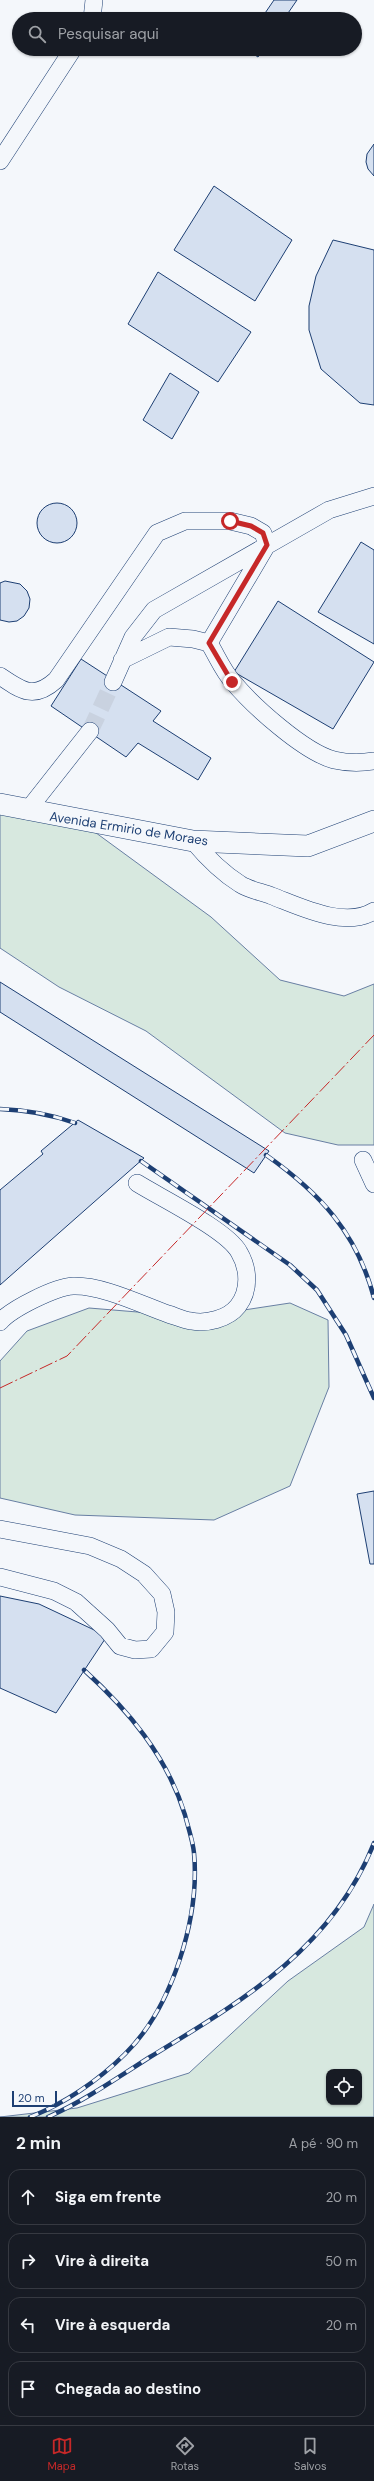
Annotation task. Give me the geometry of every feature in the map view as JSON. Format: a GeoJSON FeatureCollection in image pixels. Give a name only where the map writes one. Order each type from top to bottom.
{"type":"FeatureCollection","features":[{"type":"Feature","properties":{"kind":"main road","name":"Avenida Ermirio de Moraes"},"geometry":{"type":"LineString","coordinates":[[0,804],[26,811],[193,841],[308,846],[374,821]]}},
{"type":"Feature","properties":{"kind":"street"},"geometry":{"type":"LineString","coordinates":[[93,12],[94,0]]}},
{"type":"Feature","properties":{"kind":"street"},"geometry":{"type":"LineString","coordinates":[[0,161],[68,56]]}},
{"type":"Feature","properties":{"kind":"street"},"geometry":{"type":"LineString","coordinates":[[113,682],[133,637],[154,610],[329,510],[374,496]]}},
{"type":"Feature","properties":{"kind":"street"},"geometry":{"type":"LineString","coordinates":[[0,676],[26,692],[45,690],[56,680],[157,533],[186,521],[230,521],[251,526],[263,533],[267,545],[209,643]]}},
{"type":"Feature","properties":{"kind":"street"},"geometry":{"type":"LineString","coordinates":[[122,660],[169,638],[193,639],[209,643],[238,687],[265,715],[308,747],[334,760],[363,762],[374,761]]}},
{"type":"Feature","properties":{"kind":"street"},"geometry":{"type":"LineString","coordinates":[[26,811],[90,731]]}},
{"type":"Feature","properties":{"kind":"street"},"geometry":{"type":"LineString","coordinates":[[193,841],[214,866],[242,885],[315,912],[340,917],[365,917],[374,911]]}},
{"type":"Feature","properties":{"kind":"street"},"geometry":{"type":"LineString","coordinates":[[363,1160],[374,1184]]}},
{"type":"Feature","properties":{"kind":"street"},"geometry":{"type":"LineString","coordinates":[[0,1322],[44,1296],[72,1286],[93,1288],[191,1321],[213,1320],[226,1316],[237,1307],[247,1290],[247,1274],[239,1252],[223,1236],[137,1183]]}},
{"type":"Feature","properties":{"kind":"street"},"geometry":{"type":"LineString","coordinates":[[0,1529],[90,1546],[121,1559],[144,1574],[162,1594],[166,1612],[165,1632],[151,1649],[135,1650],[120,1646],[107,1630],[76,1602],[54,1591],[0,1576]]}},
{"type":"Feature","properties":{"kind":"shaded area"},"geometry":{"type":"Polygon","coordinates":[[[0,812],[77,819],[211,917],[280,980],[344,996],[374,984],[374,1145],[338,1145],[285,1133],[146,1031],[59,987],[0,948],[0,812]]]}},
{"type":"Feature","properties":{"kind":"shaded area"},"geometry":{"type":"Polygon","coordinates":[[[290,1303],[328,1320],[329,1387],[290,1486],[214,1520],[75,1515],[0,1498],[0,1361],[27,1331],[89,1308],[198,1317],[290,1303]]]}},
{"type":"Feature","properties":{"kind":"shaded area"},"geometry":{"type":"Polygon","coordinates":[[[374,1904],[374,2117],[0,2117],[77,2108],[189,2073],[288,1981],[364,1927],[374,1904]]]}},
{"type":"Feature","properties":{"kind":"building"},"geometry":{"type":"Polygon","coordinates":[[[274,0],[297,0],[289,12],[266,12],[274,0]]]}},
{"type":"Feature","properties":{"kind":"building"},"geometry":{"type":"Polygon","coordinates":[[[374,144],[374,176],[368,169],[366,162],[367,154],[374,144]]]}},
{"type":"Feature","properties":{"kind":"building"},"geometry":{"type":"Polygon","coordinates":[[[214,186],[292,240],[255,301],[174,250],[214,186]]]}},
{"type":"Feature","properties":{"kind":"building"},"geometry":{"type":"Polygon","coordinates":[[[333,240],[374,250],[374,405],[360,403],[321,369],[309,330],[309,306],[316,276],[333,240]]]}},
{"type":"Feature","properties":{"kind":"building"},"geometry":{"type":"Polygon","coordinates":[[[158,272],[251,332],[218,382],[128,324],[158,272]]]}},
{"type":"Feature","properties":{"kind":"building"},"geometry":{"type":"Polygon","coordinates":[[[170,373],[199,392],[172,439],[143,420],[170,373]]]}},
{"type":"Feature","properties":{"kind":"building"},"geometry":{"type":"Polygon","coordinates":[[[61,503],[68,506],[74,512],[77,523],[76,531],[68,540],[61,543],[53,543],[46,540],[38,531],[37,519],[40,512],[49,504],[61,503]]]}},
{"type":"Feature","properties":{"kind":"building"},"geometry":{"type":"Polygon","coordinates":[[[361,542],[374,550],[374,644],[318,612],[361,542]]]}},
{"type":"Feature","properties":{"kind":"building"},"geometry":{"type":"Polygon","coordinates":[[[5,581],[20,584],[27,591],[30,599],[29,608],[24,616],[17,621],[9,622],[0,620],[0,583],[5,581]]]}},
{"type":"Feature","properties":{"kind":"building"},"geometry":{"type":"Polygon","coordinates":[[[278,601],[374,662],[333,729],[234,672],[278,601]]]}},
{"type":"Feature","properties":{"kind":"building"},"geometry":{"type":"Polygon","coordinates":[[[81,659],[161,711],[153,721],[211,758],[198,780],[138,743],[126,757],[51,706],[81,659]]]}},
{"type":"Feature","properties":{"kind":"building"},"geometry":{"type":"Polygon","coordinates":[[[0,982],[269,1151],[254,1173],[0,1012],[0,982]]]}},
{"type":"Feature","properties":{"kind":"building"},"geometry":{"type":"Polygon","coordinates":[[[78,1120],[144,1158],[0,1285],[0,1190],[43,1154],[41,1151],[78,1120]]]}},
{"type":"Feature","properties":{"kind":"building"},"geometry":{"type":"Polygon","coordinates":[[[374,1491],[374,1564],[370,1564],[357,1494],[374,1491]]]}},
{"type":"Feature","properties":{"kind":"building"},"geometry":{"type":"Polygon","coordinates":[[[0,1596],[39,1604],[107,1636],[56,1713],[0,1688],[0,1596]]]}},
{"type":"Feature","properties":{"kind":"tunnel"},"geometry":{"type":"LineString","coordinates":[[90,731],[113,682]]}},
{"type":"Feature","properties":{"kind":"railway"},"geometry":{"type":"LineString","coordinates":[[0,1109],[38,1113],[75,1123]]}},
{"type":"Feature","properties":{"kind":"railway"},"geometry":{"type":"LineString","coordinates":[[266,1155],[303,1184],[334,1216],[347,1234],[358,1254],[367,1275],[374,1298]]}},
{"type":"Feature","properties":{"kind":"railway"},"geometry":{"type":"LineString","coordinates":[[141,1161],[290,1265],[317,1290],[346,1335],[374,1398]]}},
{"type":"Feature","properties":{"kind":"railway"},"geometry":{"type":"LineString","coordinates":[[30,2117],[56,2105],[92,2082],[115,2064],[142,2035],[169,1987],[179,1961],[187,1933],[192,1905],[195,1878],[192,1839],[185,1815],[168,1773],[157,1754],[131,1718],[84,1670]]}},
{"type":"Feature","properties":{"kind":"railway"},"geometry":{"type":"LineString","coordinates":[[48,2117],[100,2089],[218,2015],[281,1969],[309,1943],[334,1913],[356,1880],[374,1843]]}},
{"type":"Feature","properties":{"kind":"power"},"geometry":{"type":"LineString","coordinates":[[0,1388],[67,1356],[374,1035]]}},
{"type":"Feature","properties":{"kind":"route"},"geometry":{"type":"LineString","coordinates":[[230,521],[251,526],[263,533],[267,545],[209,643],[232,682]]}}]}
